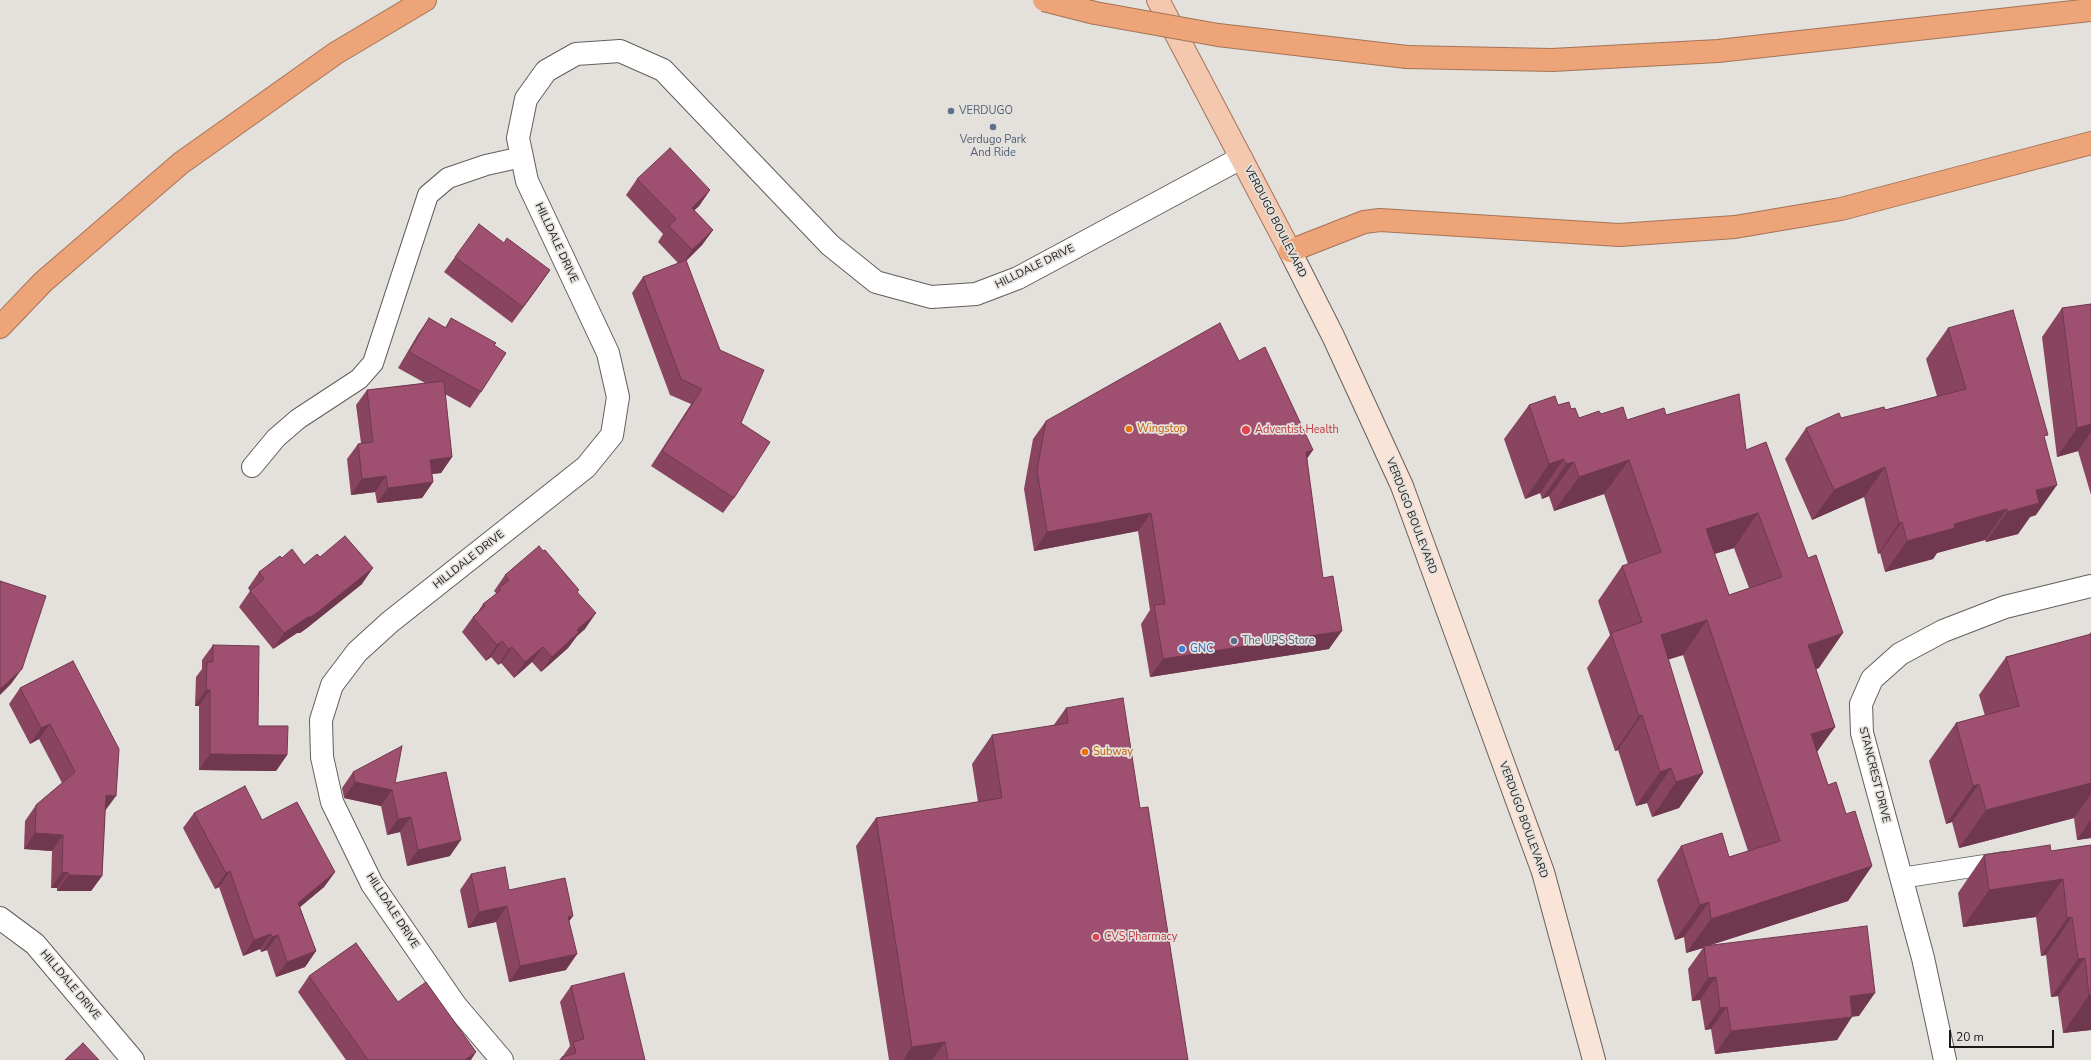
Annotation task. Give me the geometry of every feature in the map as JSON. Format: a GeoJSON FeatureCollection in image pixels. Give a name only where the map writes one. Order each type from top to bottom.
{"type":"FeatureCollection","features":[{"type":"Feature","properties":{"kind":"highway"},"geometry":{"type":"LineString","coordinates":[[0,327],[43,282],[181,163],[336,53],[425,0]]}},
{"type":"Feature","properties":{"kind":"highway"},"geometry":{"type":"LineString","coordinates":[[1044,0],[1095,13],[1218,35],[1407,57],[1552,60],[1718,51],[2091,10]]}},
{"type":"Feature","properties":{"kind":"highway"},"geometry":{"type":"LineString","coordinates":[[1290,251],[1364,222],[1380,220],[1619,235],[1735,227],[1841,209],[2091,143]]}},
{"type":"Feature","properties":{"kind":"main road","name":"VERDUGO BOULEVARD"},"geometry":{"type":"LineString","coordinates":[[1158,0],[1333,336],[1402,486],[1543,872],[1594,1060]]}},
{"type":"Feature","properties":{"kind":"street","name":"HILLDALE DRIVE"},"geometry":{"type":"LineString","coordinates":[[502,1060],[456,1006],[372,884],[332,802],[322,757],[320,720],[332,685],[357,652],[390,622],[586,467],[612,435],[618,397],[608,353],[527,181],[518,138],[526,99],[546,71],[576,54],[620,51],[663,70],[830,245],[876,282],[931,297],[976,294],[1018,278],[1241,158]]}},
{"type":"Feature","properties":{"kind":"street","name":"STANCREST DRIVE"},"geometry":{"type":"LineString","coordinates":[[1946,1060],[1923,958],[1862,733],[1861,704],[1872,679],[1900,654],[1943,630],[2005,607],[2091,586]]}},
{"type":"Feature","properties":{"kind":"street","name":"HILLDALE DRIVE"},"geometry":{"type":"LineString","coordinates":[[0,918],[35,944],[133,1060]]}},
{"type":"Feature","properties":{"kind":"lane"},"geometry":{"type":"LineString","coordinates":[[252,467],[276,438],[298,419],[345,390],[359,379],[373,363],[428,195],[448,178],[486,165],[522,157]]}},
{"type":"Feature","properties":{"kind":"lane"},"geometry":{"type":"LineString","coordinates":[[1901,878],[2020,860]]}},
{"type":"Feature","properties":{"kind":"building"},"geometry":{"type":"Polygon","coordinates":[[[670,148],[710,190],[692,208],[713,230],[692,250],[669,226],[676,219],[637,179],[670,148]]]}},
{"type":"Feature","properties":{"kind":"building"},"geometry":{"type":"Polygon","coordinates":[[[479,224],[504,243],[507,238],[550,270],[523,307],[455,257],[479,224]]]}},
{"type":"Feature","properties":{"kind":"building"},"geometry":{"type":"Polygon","coordinates":[[[686,260],[720,350],[764,370],[741,423],[770,442],[734,498],[662,451],[702,389],[681,379],[643,277],[686,260]]]}},
{"type":"Feature","properties":{"kind":"building"},"geometry":{"type":"Polygon","coordinates":[[[2091,304],[2091,424],[2077,428],[2062,308],[2091,304]]]}},
{"type":"Feature","properties":{"kind":"building"},"geometry":{"type":"Polygon","coordinates":[[[2013,310],[2048,435],[2044,436],[2057,485],[2036,490],[2039,503],[2007,512],[2007,509],[1954,524],[1955,528],[1907,541],[1902,522],[1899,523],[1885,467],[1834,490],[1806,428],[1839,413],[1841,418],[1884,407],[1885,410],[1966,389],[1948,328],[2013,310]]]}},
{"type":"Feature","properties":{"kind":"building"},"geometry":{"type":"Polygon","coordinates":[[[429,318],[446,328],[451,318],[496,343],[494,345],[506,353],[481,392],[409,352],[429,318]]]}},
{"type":"Feature","properties":{"kind":"building"},"geometry":{"type":"Polygon","coordinates":[[[1220,323],[1239,361],[1265,347],[1313,450],[1306,452],[1323,578],[1333,576],[1342,631],[1163,659],[1154,605],[1165,604],[1151,513],[1047,532],[1037,470],[1046,421],[1220,323]]]}},
{"type":"Feature","properties":{"kind":"building"},"geometry":{"type":"Polygon","coordinates":[[[444,381],[452,457],[430,460],[433,482],[388,488],[386,476],[362,479],[358,444],[373,442],[367,390],[444,381]]]}},
{"type":"Feature","properties":{"kind":"building"},"geometry":{"type":"Polygon","coordinates":[[[1739,394],[1746,450],[1766,442],[1808,558],[1816,555],[1843,633],[1808,645],[1835,727],[1811,734],[1828,785],[1836,782],[1846,814],[1855,811],[1872,866],[1711,919],[1709,902],[1700,905],[1681,846],[1722,833],[1729,857],[1780,841],[1707,620],[1661,635],[1703,773],[1676,782],[1671,768],[1660,772],[1642,715],[1639,716],[1611,633],[1642,622],[1622,566],[1661,552],[1629,460],[1579,477],[1574,462],[1566,464],[1564,459],[1549,464],[1529,405],[1555,396],[1558,405],[1569,402],[1571,409],[1575,408],[1579,418],[1599,411],[1601,414],[1623,407],[1627,420],[1664,408],[1666,415],[1739,394]],[[1758,513],[1706,529],[1729,595],[1782,577],[1758,513]]]}},
{"type":"Feature","properties":{"kind":"building"},"geometry":{"type":"Polygon","coordinates":[[[345,536],[373,568],[318,612],[284,633],[250,591],[264,579],[259,572],[280,556],[282,558],[292,549],[304,565],[317,554],[320,557],[345,536]]]}},
{"type":"Feature","properties":{"kind":"building"},"geometry":{"type":"Polygon","coordinates":[[[539,546],[543,551],[545,550],[579,590],[577,592],[596,613],[577,630],[579,632],[552,657],[543,647],[525,662],[512,647],[509,649],[502,641],[497,645],[473,617],[485,606],[483,604],[501,590],[499,588],[509,580],[505,575],[539,546]]]}},
{"type":"Feature","properties":{"kind":"building"},"geometry":{"type":"Polygon","coordinates":[[[0,581],[46,596],[22,669],[0,689],[0,581]]]}},
{"type":"Feature","properties":{"kind":"building"},"geometry":{"type":"Polygon","coordinates":[[[2091,634],[2091,783],[1986,810],[1979,784],[1973,786],[1956,723],[2019,706],[2006,657],[2091,634]]]}},
{"type":"Feature","properties":{"kind":"building"},"geometry":{"type":"Polygon","coordinates":[[[213,645],[259,646],[258,726],[288,726],[287,755],[210,754],[210,690],[206,690],[207,662],[213,662],[213,645]]]}},
{"type":"Feature","properties":{"kind":"building"},"geometry":{"type":"Polygon","coordinates":[[[73,661],[119,749],[116,796],[106,795],[102,876],[68,875],[68,872],[62,873],[63,835],[35,833],[36,805],[75,772],[50,724],[41,728],[20,688],[73,661]]]}},
{"type":"Feature","properties":{"kind":"building"},"geometry":{"type":"Polygon","coordinates":[[[1123,698],[1140,808],[1148,807],[1188,1060],[948,1060],[945,1042],[912,1047],[876,818],[1002,798],[992,735],[1068,723],[1066,708],[1123,698]]]}},
{"type":"Feature","properties":{"kind":"building"},"geometry":{"type":"Polygon","coordinates":[[[402,746],[395,783],[446,772],[461,840],[418,850],[411,817],[398,819],[392,790],[355,782],[353,772],[402,746]]]}},
{"type":"Feature","properties":{"kind":"building"},"geometry":{"type":"Polygon","coordinates":[[[245,786],[262,820],[297,802],[335,872],[298,903],[316,951],[287,962],[278,935],[272,937],[271,934],[254,940],[230,871],[226,873],[194,813],[245,786]]]}},
{"type":"Feature","properties":{"kind":"building"},"geometry":{"type":"Polygon","coordinates":[[[2050,845],[2051,851],[2091,845],[2091,995],[2089,995],[2085,958],[2078,959],[2072,917],[2067,918],[2063,879],[1989,890],[1984,855],[2050,845]]]}},
{"type":"Feature","properties":{"kind":"building"},"geometry":{"type":"Polygon","coordinates":[[[505,867],[509,890],[565,878],[573,916],[568,917],[577,954],[520,966],[507,906],[479,912],[471,874],[505,867]]]}},
{"type":"Feature","properties":{"kind":"building"},"geometry":{"type":"Polygon","coordinates":[[[1867,926],[1875,993],[1850,996],[1852,1017],[1731,1031],[1727,1007],[1720,1008],[1716,977],[1708,978],[1704,946],[1867,926]]]}},
{"type":"Feature","properties":{"kind":"building"},"geometry":{"type":"Polygon","coordinates":[[[356,943],[398,1002],[426,982],[476,1052],[465,1060],[368,1060],[309,976],[356,943]]]}},
{"type":"Feature","properties":{"kind":"building"},"geometry":{"type":"Polygon","coordinates":[[[624,973],[645,1060],[562,1060],[562,1057],[576,1053],[573,1042],[584,1039],[571,986],[624,973]]]}},
{"type":"Feature","properties":{"kind":"building"},"geometry":{"type":"Polygon","coordinates":[[[83,1043],[99,1060],[65,1060],[83,1043]]]}},
{"type":"Feature","properties":{"kind":"place","name":"VERDUGO"},"geometry":{"type":"Point","coordinates":[951,111]}},
{"type":"Feature","properties":{"kind":"place","name":"Verdugo Park And Ride"},"geometry":{"type":"Point","coordinates":[993,127]}},
{"type":"Feature","properties":{"kind":"place","name":"Wingstop"},"geometry":{"type":"Point","coordinates":[1129,429]}},
{"type":"Feature","properties":{"kind":"place","name":"Adventist Health"},"geometry":{"type":"Point","coordinates":[1246,430]}},
{"type":"Feature","properties":{"kind":"place","name":"The UPS Store"},"geometry":{"type":"Point","coordinates":[1234,641]}},
{"type":"Feature","properties":{"kind":"place","name":"GNC"},"geometry":{"type":"Point","coordinates":[1182,649]}},
{"type":"Feature","properties":{"kind":"place","name":"Subway"},"geometry":{"type":"Point","coordinates":[1085,752]}},
{"type":"Feature","properties":{"kind":"place","name":"CVS Pharmacy"},"geometry":{"type":"Point","coordinates":[1096,937]}}]}
